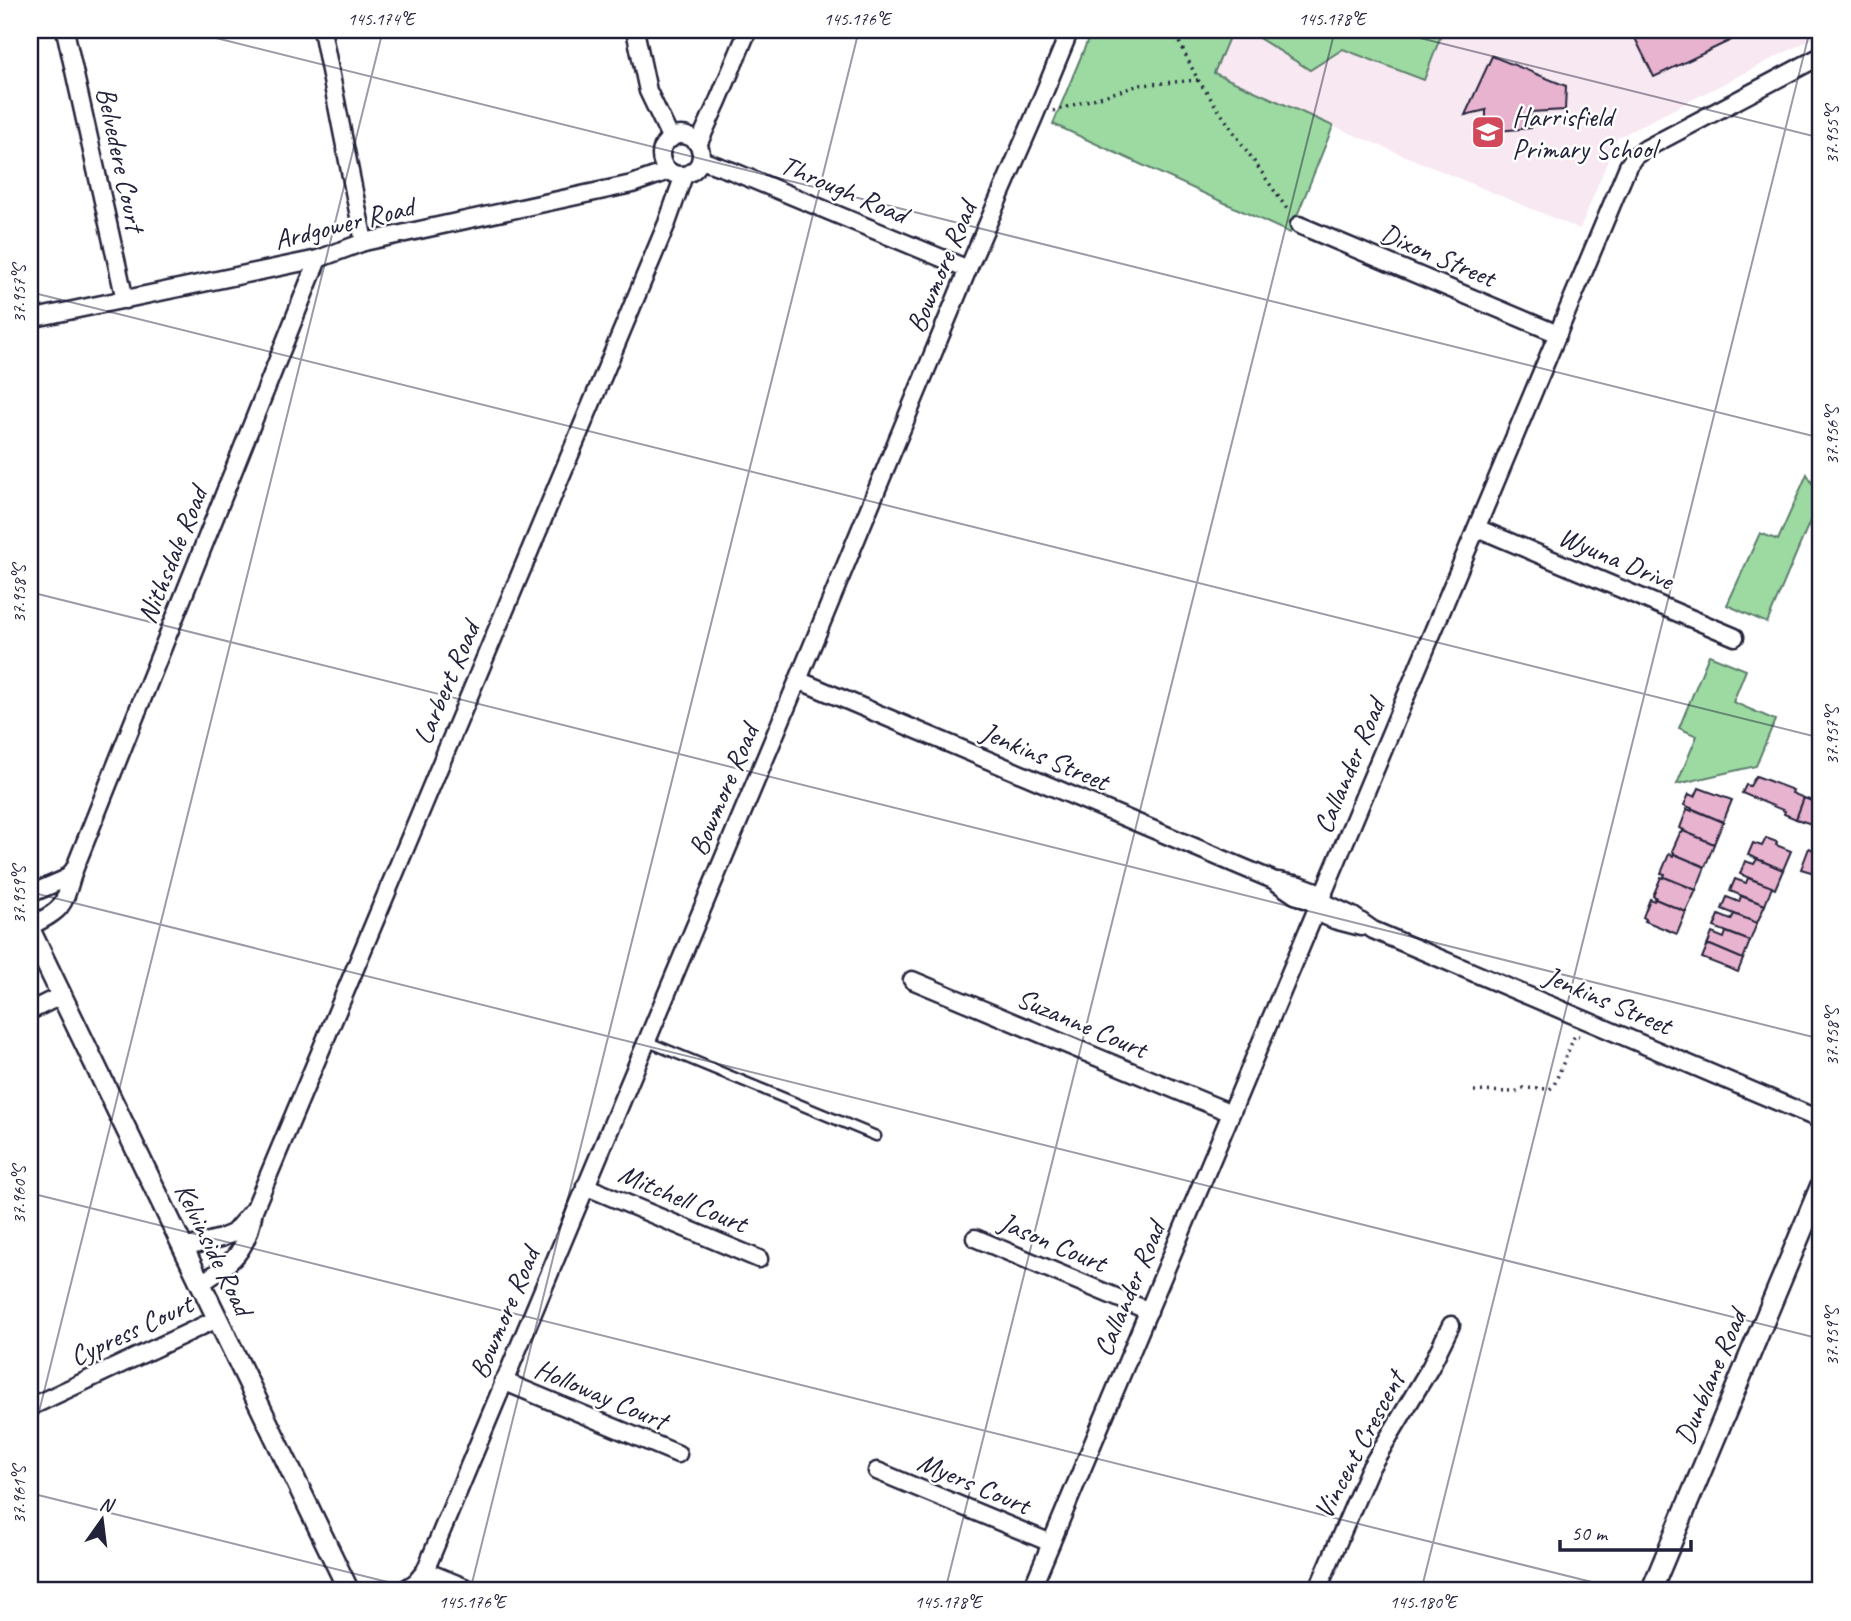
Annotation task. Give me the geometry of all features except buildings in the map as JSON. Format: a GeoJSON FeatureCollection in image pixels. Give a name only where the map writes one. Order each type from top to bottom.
{"type":"FeatureCollection","features":[{"type":"Feature","properties":{"kind":"street","name":"Belvedere Court"},"geometry":{"type":"LineString","coordinates":[[65,30],[125,300]]}},
{"type":"Feature","properties":{"kind":"street"},"geometry":{"type":"LineString","coordinates":[[322,30],[364,242]]}},
{"type":"Feature","properties":{"kind":"street"},"geometry":{"type":"LineString","coordinates":[[635,30],[648,91],[671,139]]}},
{"type":"Feature","properties":{"kind":"street"},"geometry":{"type":"LineString","coordinates":[[699,152],[694,140],[683,135],[671,139],[663,148],[662,161],[677,173],[695,170],[718,101],[748,30]]}},
{"type":"Feature","properties":{"kind":"street","name":"Bowmore Road"},"geometry":{"type":"LineString","coordinates":[[420,1591],[425,1571],[503,1381],[1070,30]]}},
{"type":"Feature","properties":{"kind":"street","name":"Callander Road"},"geometry":{"type":"LineString","coordinates":[[1031,1591],[1628,166],[1635,156],[1647,148],[1821,57]]}},
{"type":"Feature","properties":{"kind":"street","name":"Through Road"},"geometry":{"type":"LineString","coordinates":[[699,152],[732,171],[968,269]]}},
{"type":"Feature","properties":{"kind":"street","name":"Ardgower Road"},"geometry":{"type":"LineString","coordinates":[[30,319],[318,259],[364,242],[677,173]]}},
{"type":"Feature","properties":{"kind":"street","name":"Larbert Road"},"geometry":{"type":"LineString","coordinates":[[200,1284],[237,1256],[252,1225],[254,1210],[667,223],[677,173]]}},
{"type":"Feature","properties":{"kind":"street","name":"Dixon Street"},"geometry":{"type":"LineString","coordinates":[[1298,225],[1558,334]]}},
{"type":"Feature","properties":{"kind":"street","name":"Nithsdale Road"},"geometry":{"type":"LineString","coordinates":[[30,928],[49,917],[62,905],[318,259]]}},
{"type":"Feature","properties":{"kind":"street","name":"Wyuna Drive"},"geometry":{"type":"LineString","coordinates":[[1477,528],[1735,637]]}},
{"type":"Feature","properties":{"kind":"street","name":"Jenkins Street"},"geometry":{"type":"LineString","coordinates":[[798,680],[1273,880],[1287,881],[1351,926],[1373,930],[1821,1120]]}},
{"type":"Feature","properties":{"kind":"street"},"geometry":{"type":"LineString","coordinates":[[30,894],[65,879],[75,870]]}},
{"type":"Feature","properties":{"kind":"street","name":"Kelvinside Road"},"geometry":{"type":"LineString","coordinates":[[30,928],[349,1591]]}},
{"type":"Feature","properties":{"kind":"street","name":"Suzanne Court"},"geometry":{"type":"LineString","coordinates":[[912,980],[1231,1113]]}},
{"type":"Feature","properties":{"kind":"street"},"geometry":{"type":"LineString","coordinates":[[30,1011],[62,995]]}},
{"type":"Feature","properties":{"kind":"street","name":"Dunblane Road"},"geometry":{"type":"LineString","coordinates":[[1651,1591],[1821,1185]]}},
{"type":"Feature","properties":{"kind":"street","name":"Mitchell Court"},"geometry":{"type":"LineString","coordinates":[[585,1186],[760,1259]]}},
{"type":"Feature","properties":{"kind":"street","name":"Larbert Road"},"geometry":{"type":"LineString","coordinates":[[183,1248],[233,1233],[254,1210]]}},
{"type":"Feature","properties":{"kind":"street","name":"Jason Court"},"geometry":{"type":"LineString","coordinates":[[975,1238],[1149,1311]]}},
{"type":"Feature","properties":{"kind":"street","name":"Cypress Court"},"geometry":{"type":"LineString","coordinates":[[30,1407],[217,1319]]}},
{"type":"Feature","properties":{"kind":"street","name":"Vincent Crescent"},"geometry":{"type":"LineString","coordinates":[[1317,1591],[1369,1470],[1451,1325]]}},
{"type":"Feature","properties":{"kind":"street","name":"Holloway Court"},"geometry":{"type":"LineString","coordinates":[[503,1381],[678,1454]]}},
{"type":"Feature","properties":{"kind":"street","name":"Myers Court"},"geometry":{"type":"LineString","coordinates":[[877,1471],[1051,1544]]}},
{"type":"Feature","properties":{"kind":"street"},"geometry":{"type":"LineString","coordinates":[[425,1571],[474,1591]]}},
{"type":"Feature","properties":{"kind":"street","name":"Bowmore Road"},"geometry":{"type":"LineString","coordinates":[[402,1591],[416,1582],[425,1571]]}},
{"type":"Feature","properties":{"kind":"lane"},"geometry":{"type":"LineString","coordinates":[[646,1041],[876,1136]]}},
{"type":"Feature","properties":{"kind":"path"},"geometry":{"type":"LineString","coordinates":[[1173,30],[1198,80],[1298,225]]}},
{"type":"Feature","properties":{"kind":"path"},"geometry":{"type":"LineString","coordinates":[[1034,117],[1140,85],[1198,80]]}},
{"type":"Feature","properties":{"kind":"path"},"geometry":{"type":"LineString","coordinates":[[1474,1091],[1515,1092],[1523,1087],[1550,1089],[1575,1035],[1583,1038],[1590,1021]]}},
{"type":"Feature","properties":{"kind":"shaded area","name":"Harrisfield Primary School"},"geometry":{"type":"Polygon","coordinates":[[[1232,30],[1821,30],[1821,34],[1617,138],[1580,229],[1214,73],[1232,30]]]}},
{"type":"Feature","properties":{"kind":"green space"},"geometry":{"type":"Polygon","coordinates":[[[1092,30],[1232,30],[1214,73],[1333,126],[1290,233],[1053,124],[1092,30]]]}},
{"type":"Feature","properties":{"kind":"green space"},"geometry":{"type":"Polygon","coordinates":[[[1246,30],[1443,30],[1424,80],[1343,49],[1310,70],[1246,30]]]}},
{"type":"Feature","properties":{"kind":"green space"},"geometry":{"type":"Polygon","coordinates":[[[1807,474],[1820,497],[1767,623],[1727,605],[1760,533],[1778,540],[1807,474]]]}},
{"type":"Feature","properties":{"kind":"green space"},"geometry":{"type":"Polygon","coordinates":[[[1709,655],[1746,670],[1733,702],[1775,720],[1756,766],[1677,784],[1697,736],[1679,728],[1709,655]]]}},
{"type":"Feature","properties":{"kind":"place","name":"Harrisfield Primary School"},"geometry":{"type":"Point","coordinates":[1488,132]}}]}
